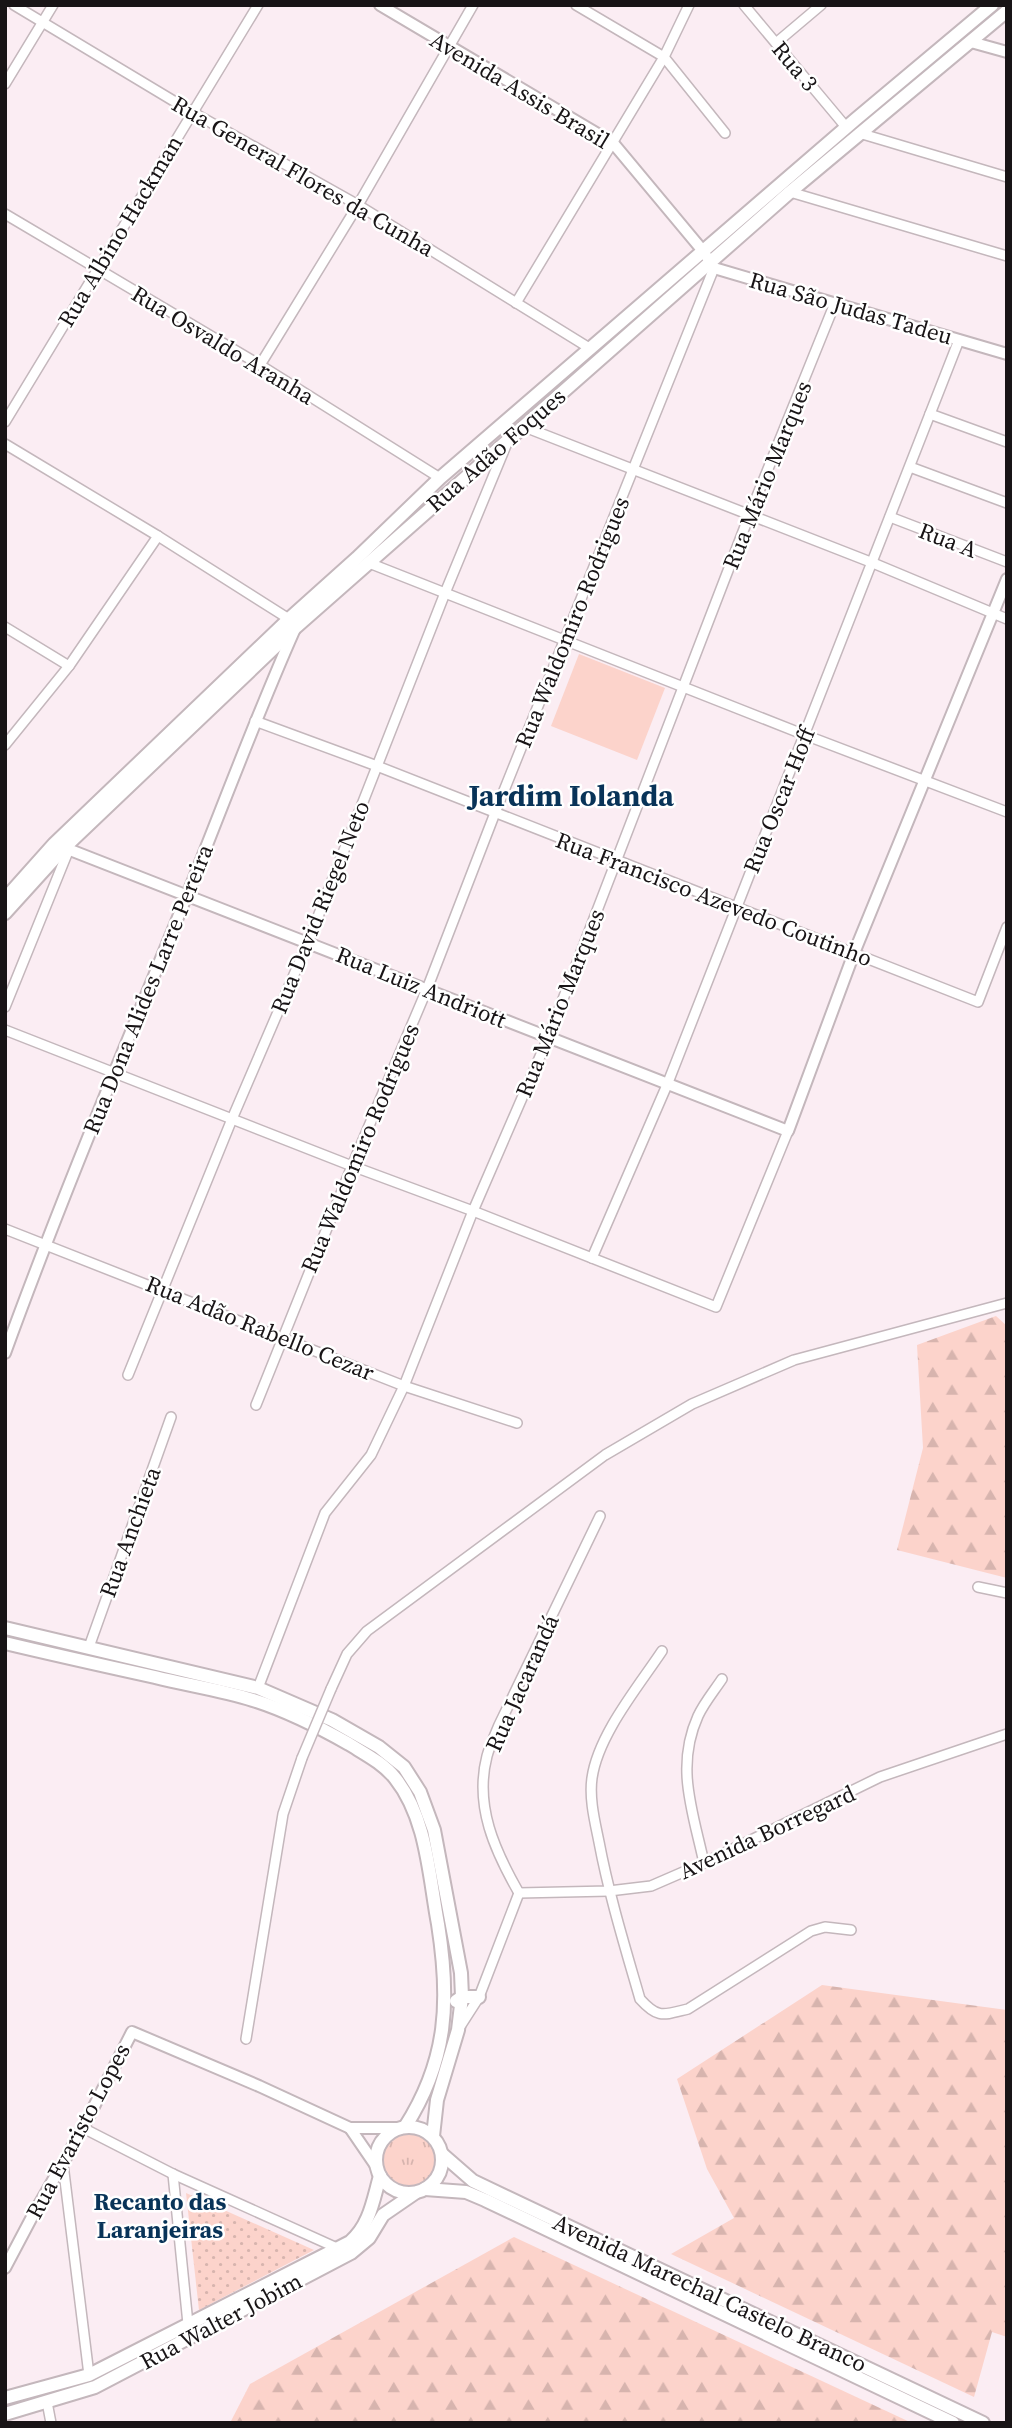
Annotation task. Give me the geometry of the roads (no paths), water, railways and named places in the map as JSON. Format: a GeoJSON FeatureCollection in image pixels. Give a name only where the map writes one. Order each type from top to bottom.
{"type":"FeatureCollection","features":[{"type":"Feature","properties":{"kind":"main road","name":"Rua Adão Foques"},"geometry":{"type":"LineString","coordinates":[[5,898],[62,847],[440,478],[591,349],[710,261],[846,127],[992,5]]}},
{"type":"Feature","properties":{"kind":"main road","name":"Rua Adão Foques"},"geometry":{"type":"LineString","coordinates":[[292,623],[369,563],[710,261],[1007,11]]}},
{"type":"Feature","properties":{"kind":"main road","name":"Rua Adão Foques"},"geometry":{"type":"LineString","coordinates":[[5,913],[62,847]]}},
{"type":"Feature","properties":{"kind":"main road"},"geometry":{"type":"LineString","coordinates":[[5,1628],[258,1688],[331,1720],[379,1747],[404,1767],[420,1792],[434,1830],[461,1973],[462,1997],[458,2030],[437,2100],[433,2137]]}},
{"type":"Feature","properties":{"kind":"main road"},"geometry":{"type":"LineString","coordinates":[[5,1643],[254,1700],[326,1731],[374,1759],[395,1777],[409,1800],[422,1835],[444,1960],[446,2001],[444,2026],[437,2055],[417,2107],[401,2128],[383,2139],[376,2157],[378,2171],[395,2189],[420,2191],[439,2175],[443,2165],[442,2154],[433,2137],[425,2130],[401,2128]]}},
{"type":"Feature","properties":{"kind":"main road"},"geometry":{"type":"LineString","coordinates":[[437,2055],[445,2045],[454,2003],[462,1997],[479,1997]]}},
{"type":"Feature","properties":{"kind":"main road","name":"Avenida Marechal Castelo Branco"},"geometry":{"type":"LineString","coordinates":[[442,2154],[473,2181],[983,2423]]}},
{"type":"Feature","properties":{"kind":"main road","name":"Rua Walter Jobim"},"geometry":{"type":"LineString","coordinates":[[5,2398],[89,2375],[337,2248],[359,2234],[370,2215],[378,2171]]}},
{"type":"Feature","properties":{"kind":"main road","name":"Rua Walter Jobim"},"geometry":{"type":"LineString","coordinates":[[5,2414],[95,2387],[351,2253],[369,2238],[383,2215],[420,2191]]}},
{"type":"Feature","properties":{"kind":"main road","name":"Avenida Marechal Castelo Branco"},"geometry":{"type":"LineString","coordinates":[[420,2191],[466,2192],[485,2200],[953,2423]]}},
{"type":"Feature","properties":{"kind":"street","name":"Rua General Flores da Cunha"},"geometry":{"type":"LineString","coordinates":[[14,5],[192,112],[358,205],[591,349]]}},
{"type":"Feature","properties":{"kind":"street"},"geometry":{"type":"LineString","coordinates":[[5,84],[53,5]]}},
{"type":"Feature","properties":{"kind":"street","name":"Rua Albino Hackman"},"geometry":{"type":"LineString","coordinates":[[5,422],[258,5]]}},
{"type":"Feature","properties":{"kind":"street","name":"Avenida Assis Brasil"},"geometry":{"type":"LineString","coordinates":[[380,5],[613,143],[710,261]]}},
{"type":"Feature","properties":{"kind":"street"},"geometry":{"type":"LineString","coordinates":[[260,365],[358,205],[472,5]]}},
{"type":"Feature","properties":{"kind":"street"},"geometry":{"type":"LineString","coordinates":[[576,5],[664,57],[725,133]]}},
{"type":"Feature","properties":{"kind":"street"},"geometry":{"type":"LineString","coordinates":[[516,303],[664,57],[689,5]]}},
{"type":"Feature","properties":{"kind":"street","name":"Rua 3"},"geometry":{"type":"LineString","coordinates":[[744,5],[846,127]]}},
{"type":"Feature","properties":{"kind":"street"},"geometry":{"type":"LineString","coordinates":[[776,43],[821,5]]}},
{"type":"Feature","properties":{"kind":"street"},"geometry":{"type":"LineString","coordinates":[[971,42],[1007,52]]}},
{"type":"Feature","properties":{"kind":"street"},"geometry":{"type":"LineString","coordinates":[[859,133],[1007,177]]}},
{"type":"Feature","properties":{"kind":"street"},"geometry":{"type":"LineString","coordinates":[[790,192],[1007,256]]}},
{"type":"Feature","properties":{"kind":"street","name":"Rua Osvaldo Aranha"},"geometry":{"type":"LineString","coordinates":[[5,214],[260,365],[440,478]]}},
{"type":"Feature","properties":{"kind":"street","name":"Rua São Judas Tadeu"},"geometry":{"type":"LineString","coordinates":[[710,261],[835,303],[1007,354]]}},
{"type":"Feature","properties":{"kind":"street","name":"Rua Waldomiro Rodrigues"},"geometry":{"type":"LineString","coordinates":[[256,1405],[427,989],[634,469],[710,261]]}},
{"type":"Feature","properties":{"kind":"street","name":"Rua Mário Marques"},"geometry":{"type":"LineString","coordinates":[[258,1688],[325,1513],[371,1455],[404,1385],[473,1210],[548,1038],[749,516],[835,303]]}},
{"type":"Feature","properties":{"kind":"street","name":"Rua Oscar Hoff"},"geometry":{"type":"LineString","coordinates":[[592,1258],[667,1085],[959,340]]}},
{"type":"Feature","properties":{"kind":"street"},"geometry":{"type":"LineString","coordinates":[[930,414],[1007,442]]}},
{"type":"Feature","properties":{"kind":"street"},"geometry":{"type":"LineString","coordinates":[[522,426],[1007,618]]}},
{"type":"Feature","properties":{"kind":"street","name":"Rua David Riegel Neto"},"geometry":{"type":"LineString","coordinates":[[128,1375],[232,1119],[308,942],[509,438]]}},
{"type":"Feature","properties":{"kind":"street"},"geometry":{"type":"LineString","coordinates":[[5,444],[158,536],[292,623]]}},
{"type":"Feature","properties":{"kind":"street"},"geometry":{"type":"LineString","coordinates":[[910,467],[1007,503]]}},
{"type":"Feature","properties":{"kind":"street","name":"Rua A"},"geometry":{"type":"LineString","coordinates":[[890,517],[1007,562]]}},
{"type":"Feature","properties":{"kind":"street"},"geometry":{"type":"LineString","coordinates":[[5,745],[69,666],[158,536]]}},
{"type":"Feature","properties":{"kind":"street"},"geometry":{"type":"LineString","coordinates":[[369,563],[805,736],[1007,812]]}},
{"type":"Feature","properties":{"kind":"street"},"geometry":{"type":"LineString","coordinates":[[5,1030],[352,1166],[473,1210],[716,1307],[788,1131],[854,953],[1007,579]]}},
{"type":"Feature","properties":{"kind":"street","name":"Rua Dona Alides Larre Pereira"},"geometry":{"type":"LineString","coordinates":[[5,1353],[45,1244],[187,895],[292,623]]}},
{"type":"Feature","properties":{"kind":"street"},"geometry":{"type":"LineString","coordinates":[[5,627],[69,666]]}},
{"type":"Feature","properties":{"kind":"street","name":"Rua Francisco Azevedo Coutinho"},"geometry":{"type":"LineString","coordinates":[[255,721],[377,766],[978,1002],[1007,927]]}},
{"type":"Feature","properties":{"kind":"street"},"geometry":{"type":"LineString","coordinates":[[5,1007],[62,847]]}},
{"type":"Feature","properties":{"kind":"street","name":"Rua Luiz Andriott"},"geometry":{"type":"LineString","coordinates":[[62,847],[788,1131]]}},
{"type":"Feature","properties":{"kind":"street","name":"Rua Adão Rabello Cezar"},"geometry":{"type":"LineString","coordinates":[[5,1229],[404,1385],[517,1423]]}},
{"type":"Feature","properties":{"kind":"street"},"geometry":{"type":"LineString","coordinates":[[246,2039],[283,1814],[302,1758],[347,1654],[367,1631],[605,1455],[692,1404],[794,1360],[1007,1303]]}},
{"type":"Feature","properties":{"kind":"street","name":"Rua Anchieta"},"geometry":{"type":"LineString","coordinates":[[89,1647],[171,1417]]}},
{"type":"Feature","properties":{"kind":"street","name":"Rua Jacarandá"},"geometry":{"type":"LineString","coordinates":[[519,1893],[498,1856],[487,1819],[483,1788],[487,1756],[499,1725],[600,1516]]}},
{"type":"Feature","properties":{"kind":"street"},"geometry":{"type":"LineString","coordinates":[[978,1587],[1007,1593]]}},
{"type":"Feature","properties":{"kind":"street"},"geometry":{"type":"LineString","coordinates":[[662,1651],[611,1728],[598,1755],[592,1778],[592,1809],[609,1891],[640,1999],[652,2012],[667,2014],[688,2009],[811,1931],[825,1927],[851,1930]]}},
{"type":"Feature","properties":{"kind":"street"},"geometry":{"type":"LineString","coordinates":[[704,1863],[687,1786],[685,1760],[699,1714],[722,1679]]}},
{"type":"Feature","properties":{"kind":"street","name":"Avenida Borregard"},"geometry":{"type":"LineString","coordinates":[[519,1893],[609,1891],[650,1886],[704,1863],[880,1777],[1007,1734]]}},
{"type":"Feature","properties":{"kind":"street"},"geometry":{"type":"LineString","coordinates":[[458,2030],[479,1997],[519,1893]]}},
{"type":"Feature","properties":{"kind":"street","name":"Rua Evaristo Lopes"},"geometry":{"type":"LineString","coordinates":[[5,2268],[83,2129],[132,2032],[351,2128]]}},
{"type":"Feature","properties":{"kind":"street"},"geometry":{"type":"LineString","coordinates":[[351,2128],[401,2128]]}},
{"type":"Feature","properties":{"kind":"street"},"geometry":{"type":"LineString","coordinates":[[351,2128],[378,2171]]}},
{"type":"Feature","properties":{"kind":"street"},"geometry":{"type":"LineString","coordinates":[[83,2129],[173,2174],[337,2248]]}},
{"type":"Feature","properties":{"kind":"street"},"geometry":{"type":"LineString","coordinates":[[63,2164],[89,2375]]}},
{"type":"Feature","properties":{"kind":"street"},"geometry":{"type":"LineString","coordinates":[[173,2174],[188,2324]]}},
{"type":"Feature","properties":{"kind":"street"},"geometry":{"type":"LineString","coordinates":[[47,2402],[51,2423]]}},
{"type":"Feature","properties":{"kind":"district","name":"Jardim Iolanda"},"geometry":{"type":"Point","coordinates":[571,796]}},
{"type":"Feature","properties":{"kind":"district","name":"Recanto das Laranjeiras"},"geometry":{"type":"Point","coordinates":[160,2216]}}]}
